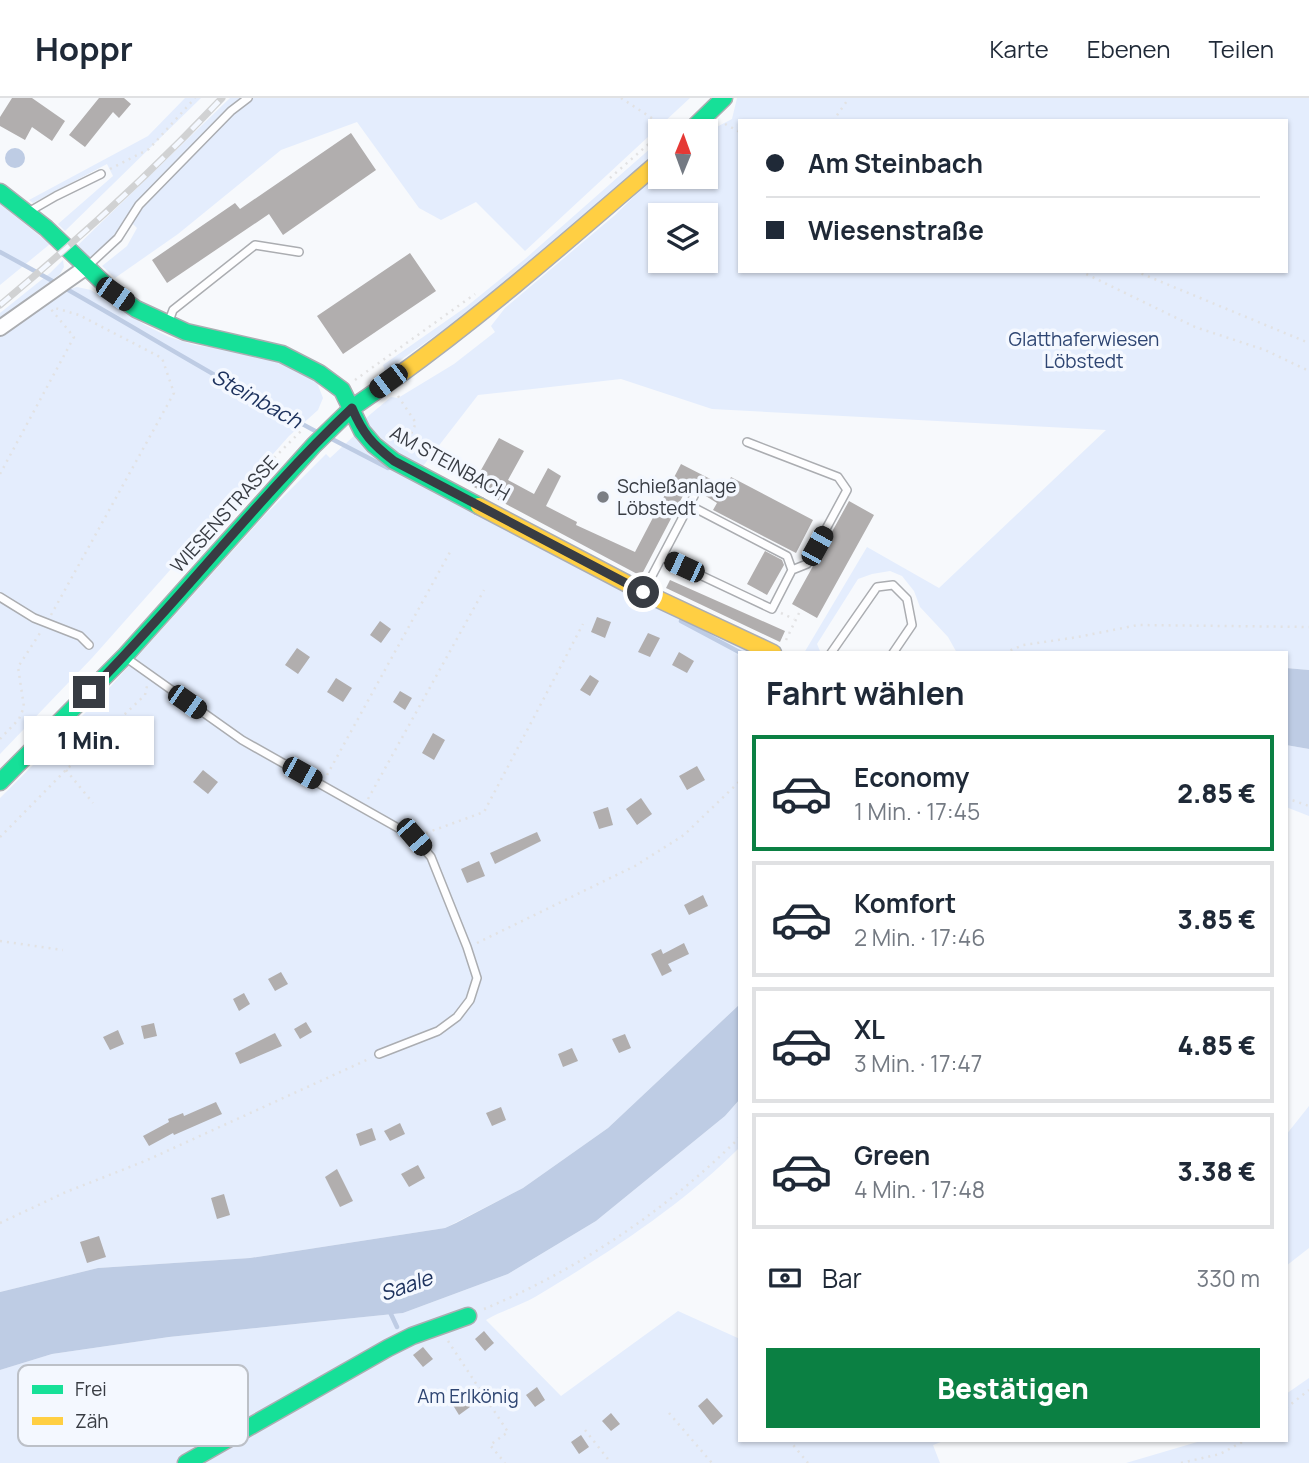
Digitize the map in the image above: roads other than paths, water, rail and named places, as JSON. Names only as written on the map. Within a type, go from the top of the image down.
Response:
[{"type":"street","points":[[702,119],[724,98]]},
{"type":"street","name":"WIESENSTRASSE","points":[[0,782],[124,657],[314,445],[352,408],[455,335],[648,170]]},
{"type":"street","name":"AM STEINBACH","points":[[0,192],[27,213],[115,294],[136,309],[167,325],[202,336],[282,354],[319,373],[342,390],[362,431],[394,461],[643,592],[778,649]]},
{"type":"street","points":[[0,328],[85,268]]},
{"type":"street","points":[[248,1428],[388,1348],[468,1315]]},
{"type":"street","points":[[186,1463],[216,1446]]},
{"type":"lane","points":[[85,268],[118,238],[139,205],[231,111],[248,98]]},
{"type":"lane","points":[[27,213],[55,195],[101,174]]},
{"type":"lane","points":[[167,325],[173,310],[255,245],[299,252]]},
{"type":"lane","points":[[662,557],[772,608],[792,570],[807,564],[847,490],[838,477],[747,442]]},
{"type":"lane","points":[[643,592],[694,496]]},
{"type":"lane","points":[[690,505],[788,556],[792,570]]},
{"type":"lane","points":[[832,651],[877,587],[893,586],[908,599],[912,625],[894,651]]},
{"type":"lane","points":[[0,597],[46,624],[80,636],[89,645]]},
{"type":"lane","points":[[124,657],[242,740],[414,837],[431,857],[477,978],[470,1000],[457,1017],[438,1031],[379,1054]]},
{"type":"water","points":[[15,148],[22,151],[25,158],[22,165],[15,168],[8,165],[5,158],[8,151]]},
{"type":"water","points":[[1288,668],[1309,670],[1309,749],[1288,745]]},
{"type":"water","name":"Saale","points":[[738,1006],[738,1101],[725,1116],[596,1221],[508,1274],[403,1313],[169,1337],[52,1354],[0,1370],[0,1292],[98,1268],[250,1258],[445,1228],[523,1188],[608,1128]]},
{"type":"waterway","name":"Steinbach","points":[[0,252],[319,433]]},
{"type":"waterway","name":"Steinbach","points":[[330,438],[388,468]]},
{"type":"waterway","name":"Steinbach","points":[[681,621],[738,651]]},
{"type":"waterway","name":"Saale","points":[[390,1312],[397,1327]]},
{"type":"railway","points":[[0,305],[114,205],[222,98]]},
{"type":"place","name":"Schießanlage Löbstedt","points":[[603,497]]},
{"type":"park label","name":"Glatthaferwiesen Löbstedt","points":[[1084,350]]},
{"type":"park label","name":"Am Erlkönig","points":[[468,1396]]}]
